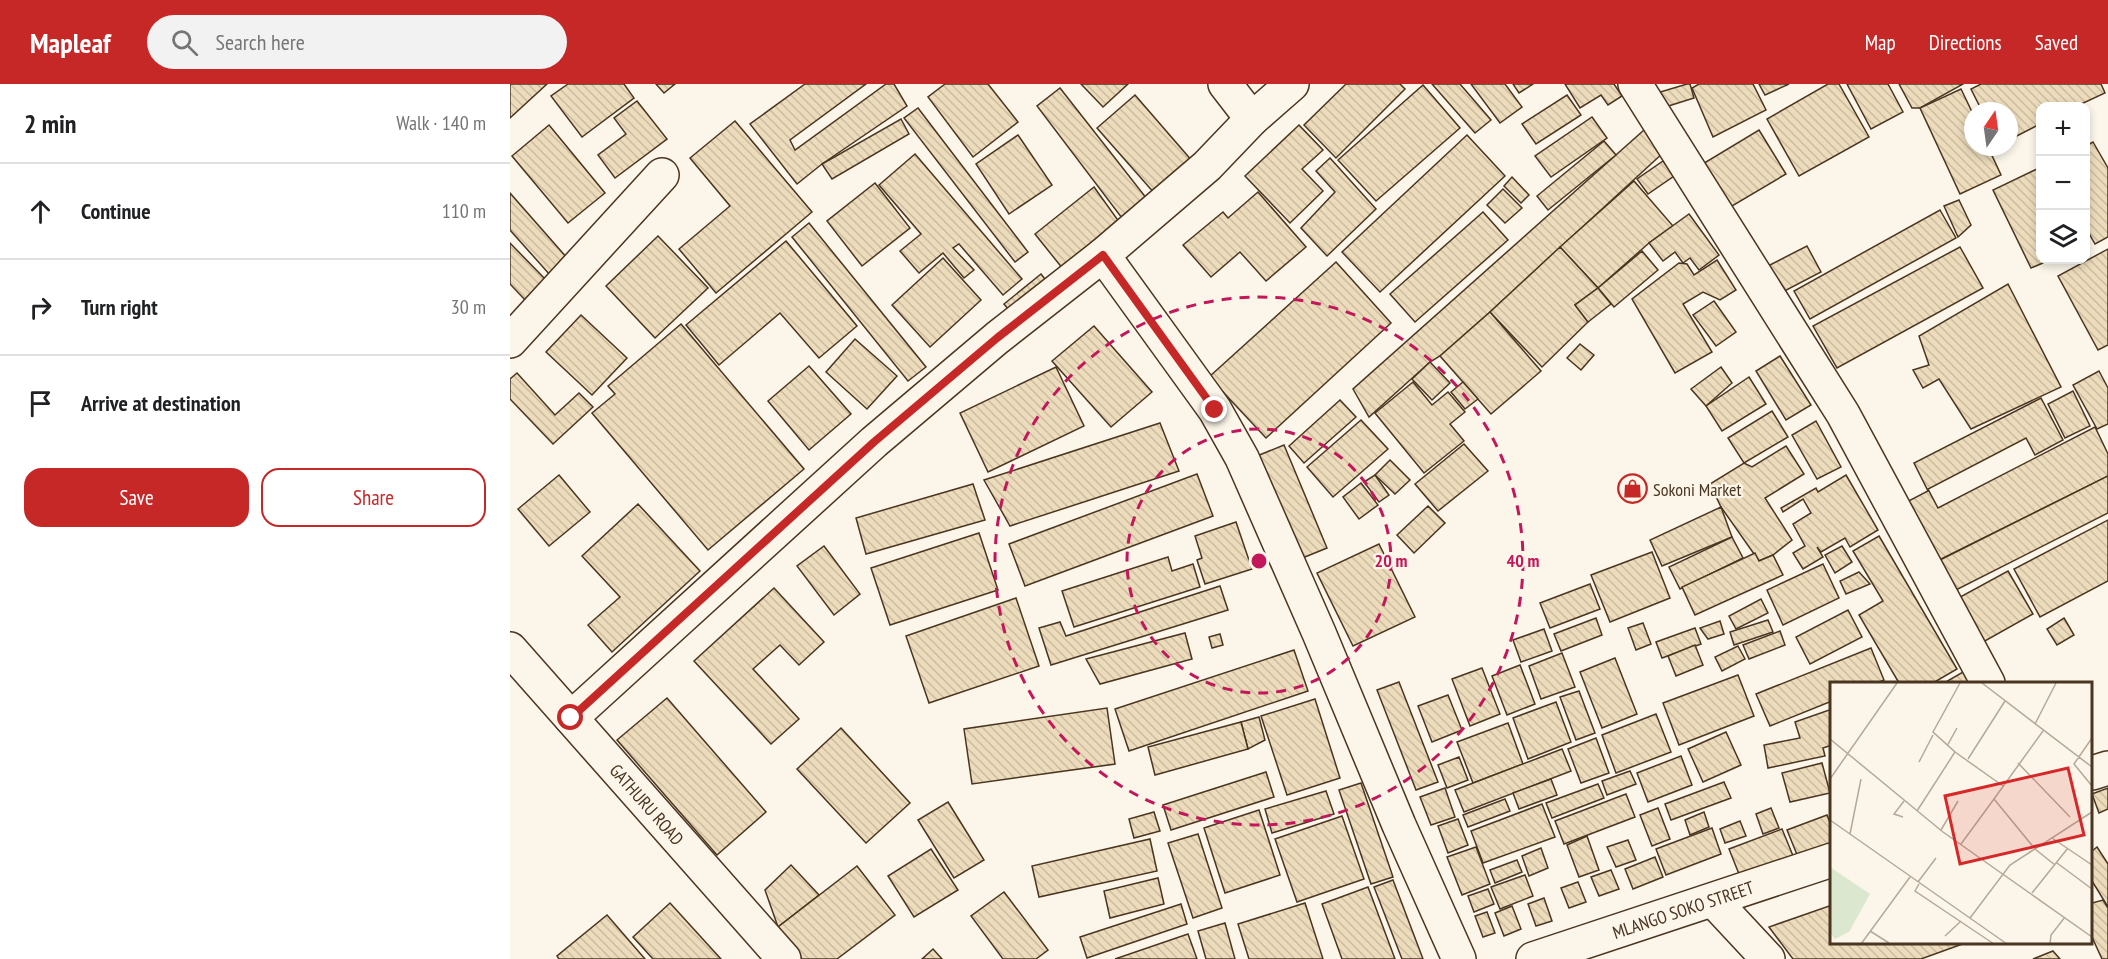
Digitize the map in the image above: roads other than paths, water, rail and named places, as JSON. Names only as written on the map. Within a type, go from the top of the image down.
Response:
[{"type":"street","points":[[1225,84],[1252,119]]},
{"type":"street","points":[[571,718],[874,442],[997,338],[1103,255],[1207,166],[1252,119],[1292,84]]},
{"type":"street","points":[[1635,84],[1843,414],[1988,682]]},
{"type":"street","points":[[510,341],[662,175]]},
{"type":"street","points":[[1103,255],[1215,410],[1242,458],[1459,959]]},
{"type":"street","name":"GATHURU ROAD","points":[[510,650],[784,959]]},
{"type":"street","points":[[2093,772],[2108,768]]},
{"type":"street","name":"MLANGO SOKO STREET","points":[[1533,959],[1830,861]]},
{"type":"street","points":[[1713,900],[1768,959]]},
{"type":"place","name":"Sokoni Market","points":[[1632,489]]}]
